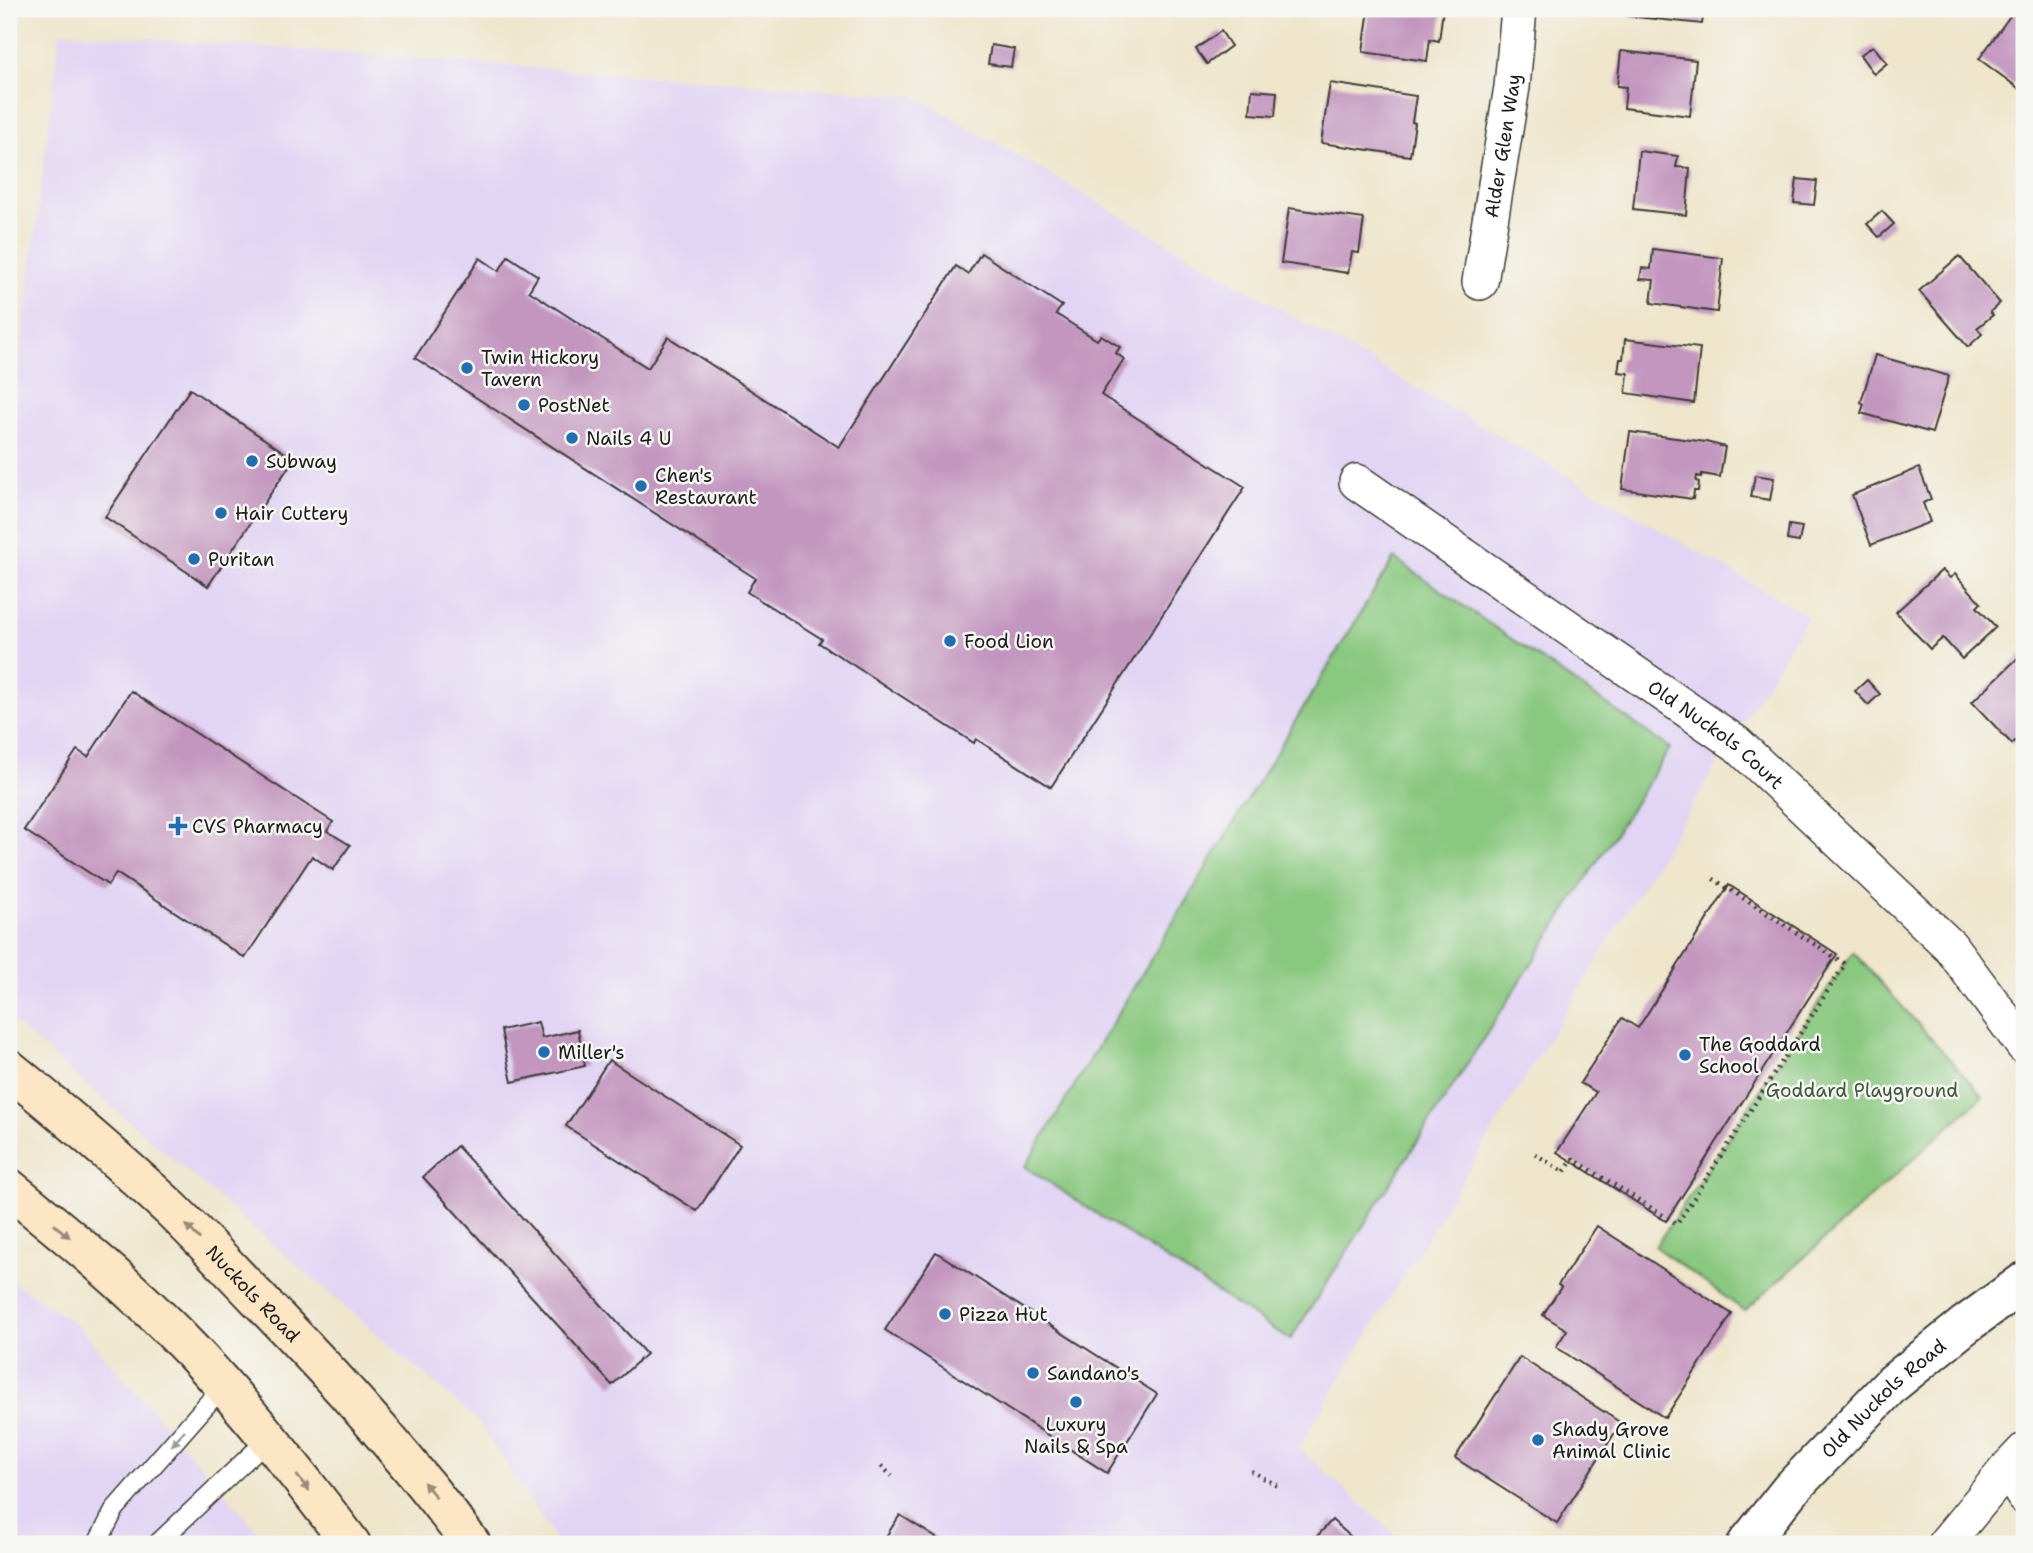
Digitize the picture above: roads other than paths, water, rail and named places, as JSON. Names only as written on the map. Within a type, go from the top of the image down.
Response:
[{"type":"main road","name":"Nuckols Road","points":[[9,1069],[74,1122],[207,1246],[341,1384],[435,1496],[471,1544]]},
{"type":"main road","points":[[9,1188],[77,1243],[192,1351],[268,1439],[351,1544]]},
{"type":"street","name":"Alder Glen Way","points":[[1480,282],[1511,87],[1519,9]]},
{"type":"street","name":"Old Nuckols Court","points":[[1357,482],[1737,744],[1950,946],[2024,1046]]},
{"type":"street","name":"Old Nuckols Road","points":[[1748,1540],[1790,1490],[1892,1384],[2024,1282]]},
{"type":"street","points":[[1945,1544],[2018,1472]]},
{"type":"lane","points":[[97,1544],[116,1509],[223,1387]]},
{"type":"lane","points":[[157,1544],[268,1439]]},
{"type":"place","name":"Twin Hickory Tavern","points":[[467,368]]},
{"type":"place","name":"PostNet","points":[[524,405]]},
{"type":"place","name":"Nails 4 U","points":[[572,438]]},
{"type":"place","name":"Subway","points":[[252,461]]},
{"type":"place","name":"Chen's Restaurant","points":[[641,486]]},
{"type":"place","name":"Hair Cuttery","points":[[221,513]]},
{"type":"place","name":"Puritan","points":[[194,559]]},
{"type":"place","name":"Food Lion","points":[[950,641]]},
{"type":"place","name":"CVS Pharmacy","points":[[178,826]]},
{"type":"place","name":"Miller's","points":[[544,1052]]},
{"type":"place","name":"The Goddard School","points":[[1685,1055]]},
{"type":"place","name":"Pizza Hut","points":[[945,1314]]},
{"type":"place","name":"Sandano's","points":[[1033,1373]]},
{"type":"place","name":"Luxury Nails & Spa","points":[[1076,1402]]},
{"type":"place","name":"Shady Grove Animal Clinic","points":[[1538,1440]]},
{"type":"park label","name":"Goddard Playground","points":[[1862,1090]]}]
